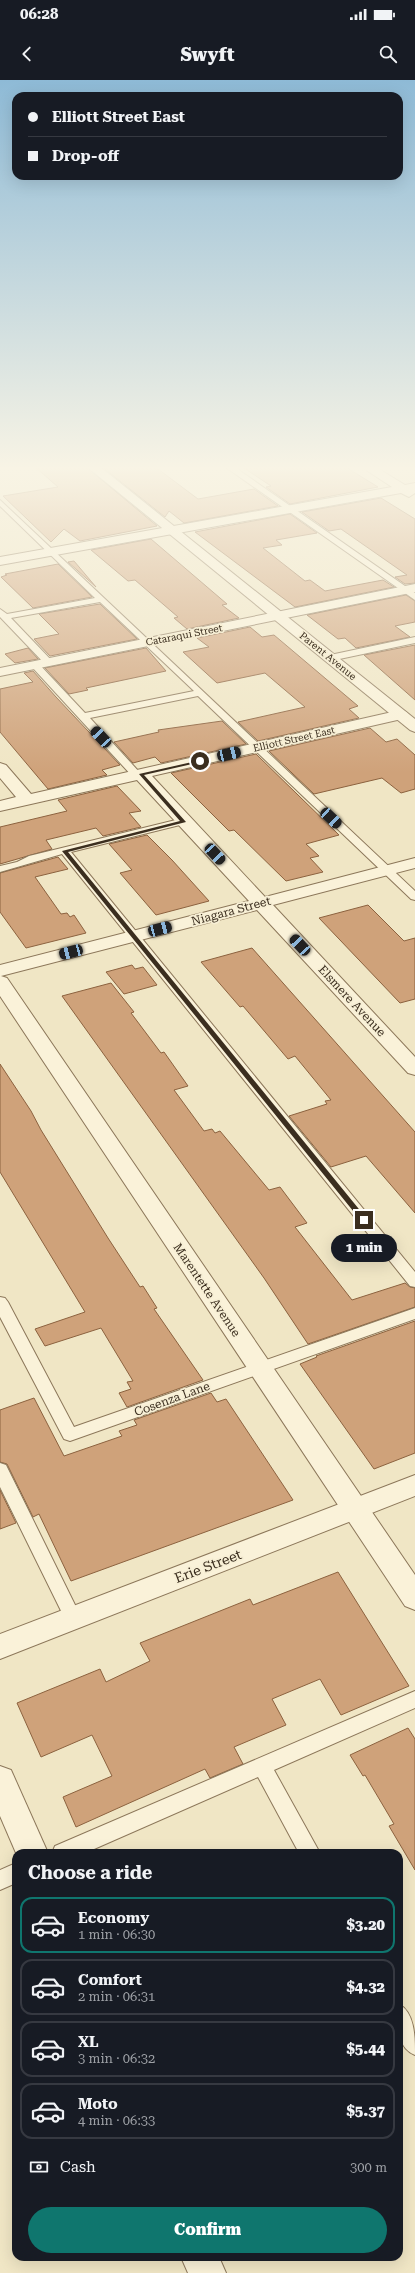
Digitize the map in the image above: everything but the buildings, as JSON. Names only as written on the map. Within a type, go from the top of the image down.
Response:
[{"type":"street","name":"Parent Avenue","points":[[219,568],[415,726]]},
{"type":"street","name":"Cataraqui Street","points":[[0,672],[278,616],[412,592]]},
{"type":"street","name":"Elliott Street East","points":[[0,806],[400,715]]},
{"type":"street","points":[[0,768],[26,800]]},
{"type":"street","name":"Elsmere Avenue","points":[[139,775],[184,821],[415,1069]]},
{"type":"street","name":"Niagara Street","points":[[0,971],[415,863]]},
{"type":"street","name":"Marentette Avenue","points":[[0,982],[415,1598]]},
{"type":"street","name":"Erie Street","points":[[0,1647],[415,1485]]},
{"type":"street","points":[[0,1780],[30,1849]]},
{"type":"street","points":[[202,2261],[207,2273]]},
{"type":"lane","points":[[69,568],[415,897]]},
{"type":"lane","points":[[377,568],[412,592]]},
{"type":"lane","points":[[102,599],[3,615],[82,717],[139,775]]},
{"type":"lane","points":[[330,658],[415,640]]},
{"type":"lane","points":[[82,717],[200,693]]},
{"type":"lane","points":[[0,869],[21,864],[33,858],[184,821]]},
{"type":"lane","points":[[65,851],[132,936],[415,1282]]},
{"type":"lane","name":"Cosenza Lane","points":[[0,1302],[70,1435],[415,1313]]},
{"type":"lane","points":[[0,1470],[73,1618]]},
{"type":"lane","points":[[71,1849],[415,1699]]},
{"type":"lane","points":[[262,1766],[308,1849]]},
{"type":"lane","points":[[0,1880],[12,1875]]},
{"type":"lane","points":[[403,2022],[415,2044]]},
{"type":"route","points":[[200,761],[141,774],[184,821],[65,851],[142,948],[364,1220]]}]
